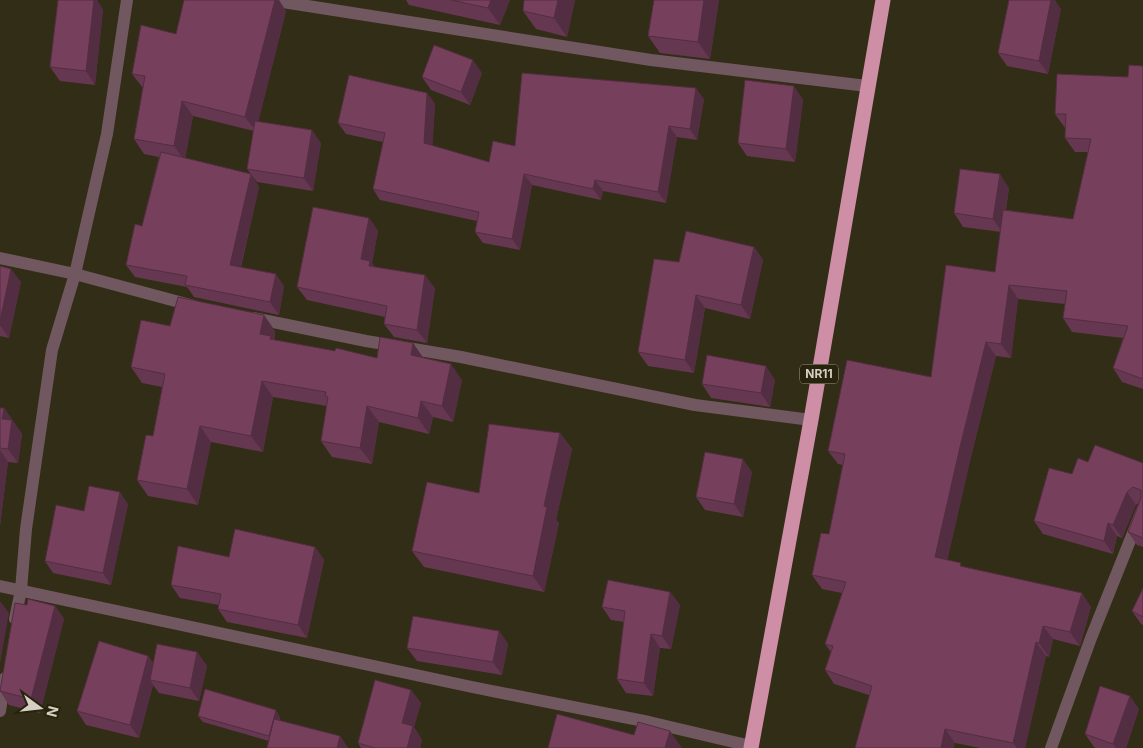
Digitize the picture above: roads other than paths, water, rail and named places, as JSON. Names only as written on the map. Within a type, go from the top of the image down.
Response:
[{"type":"highway","name":"NR11","points":[[751,747],[812,420],[883,0]]},
{"type":"street","points":[[14,628],[26,529],[52,350],[76,274],[108,134],[127,0]]},
{"type":"street","points":[[270,0],[651,60],[867,86]]},
{"type":"street","points":[[0,258],[76,274],[204,308]]},
{"type":"street","points":[[242,316],[366,342],[461,357],[695,405],[812,420]]},
{"type":"street","points":[[1051,748],[1091,638],[1143,508]]},
{"type":"street","points":[[0,586],[472,687],[649,722],[751,747]]},
{"type":"street","points":[[0,711],[7,667]]}]
